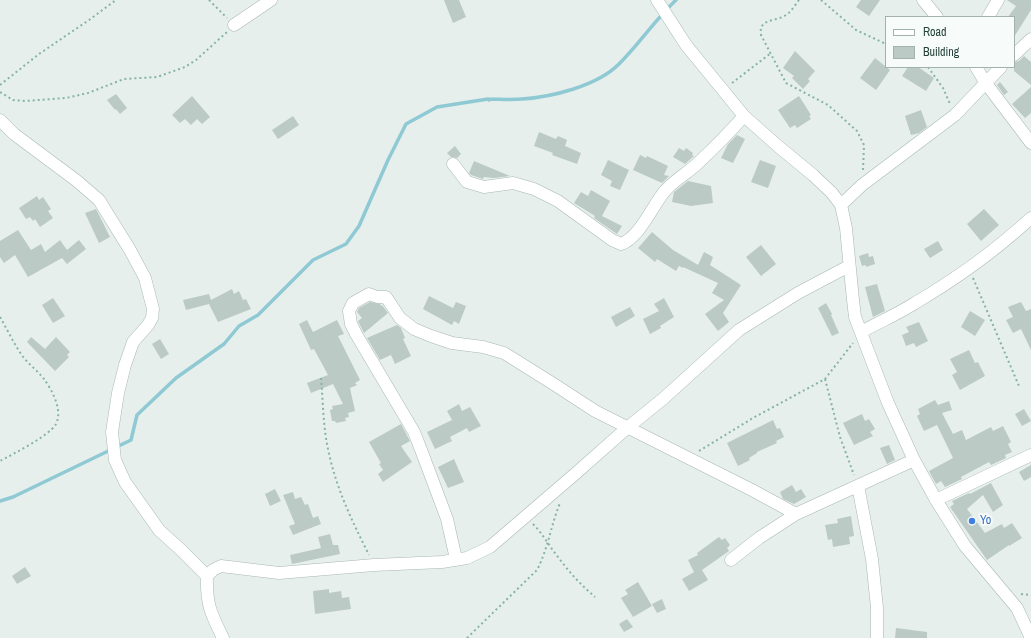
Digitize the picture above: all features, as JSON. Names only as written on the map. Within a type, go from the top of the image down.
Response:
[{"type":"street","points":[[234,25],[271,0]]},
{"type":"street","points":[[657,0],[686,45],[744,116],[813,175],[832,193],[841,205],[846,228],[855,316],[888,403],[914,460],[936,500],[965,546],[1026,619],[1031,638]]},
{"type":"street","points":[[923,0],[936,16]]},
{"type":"street","points":[[989,16],[998,0]]},
{"type":"street","points":[[1015,54],[1031,39]]},
{"type":"street","points":[[977,68],[985,82],[1031,143]]},
{"type":"street","points":[[841,205],[862,185],[955,115],[1000,68]]},
{"type":"street","points":[[453,164],[467,182],[484,187],[513,183],[534,189],[558,201],[612,240],[621,244],[631,239],[663,194],[675,180],[688,172],[703,159],[744,116]]},
{"type":"street","points":[[0,120],[14,134],[77,181],[99,200],[130,250],[145,278],[153,309],[152,318],[148,326],[133,342],[125,365],[118,393],[112,432],[115,460],[125,482],[159,530],[207,576]]},
{"type":"street","points":[[861,332],[915,303],[969,268],[1017,231],[1031,218]]},
{"type":"street","points":[[223,638],[208,605],[206,591],[207,576],[213,570],[221,566],[279,574],[374,565],[442,562],[467,558],[490,547],[576,474],[627,428],[664,398],[739,330],[798,293],[849,266]]},
{"type":"street","points":[[456,559],[446,518],[424,455],[414,432],[378,373],[351,324],[348,311],[353,303],[369,294],[377,297],[386,297],[400,318],[414,329],[452,343],[483,347],[504,353],[595,411],[752,490],[796,514]]},
{"type":"street","points":[[936,500],[1031,455]]},
{"type":"street","points":[[731,560],[759,538],[796,514],[914,460]]},
{"type":"street","points":[[858,486],[872,559],[877,608],[877,638]]},
{"type":"path","points":[[0,85],[39,54],[116,0]]},
{"type":"path","points":[[0,92],[13,100],[25,101],[66,98],[88,93],[124,79],[147,78],[163,75],[185,67],[196,60],[222,38],[234,25],[209,0]]},
{"type":"path","points":[[798,0],[788,14],[780,19],[764,23],[761,26],[761,35],[786,84],[828,105],[858,131],[864,145],[862,185]]},
{"type":"path","points":[[821,0],[856,30],[885,44]]},
{"type":"path","points":[[723,91],[771,53]]},
{"type":"path","points":[[929,68],[943,88],[955,115]]},
{"type":"path","points":[[969,268],[1018,386]]},
{"type":"path","points":[[0,316],[22,355],[43,378],[52,393],[57,407],[58,416],[50,431],[0,461]]},
{"type":"path","points":[[688,458],[753,418],[825,379],[861,332]]},
{"type":"path","points":[[321,378],[327,447],[334,476],[348,513],[374,565]]},
{"type":"path","points":[[825,379],[840,437],[858,486]]},
{"type":"path","points":[[467,638],[538,570],[544,556],[554,516],[562,498]]},
{"type":"path","points":[[525,516],[548,542],[574,577],[595,597]]},
{"type":"building","points":[[444,0],[459,0],[466,17],[453,23]]},
{"type":"building","points":[[861,0],[880,0],[869,16],[856,7]]},
{"type":"building","points":[[1007,0],[1031,0],[1031,10],[1015,35],[1015,16],[1009,16],[1016,6]]},
{"type":"building","points":[[795,51],[815,71],[808,79],[810,81],[803,89],[792,78],[794,76],[783,68]]},
{"type":"building","points":[[1024,56],[1031,62],[1031,85],[1014,71],[1015,62],[1019,61]]},
{"type":"building","points":[[875,58],[885,66],[885,68],[890,70],[876,90],[860,78]]},
{"type":"building","points":[[907,68],[919,68],[934,78],[926,91],[902,76]]},
{"type":"building","points":[[1000,82],[1008,92],[1004,95],[997,85]]},
{"type":"building","points":[[1031,87],[1031,113],[1025,118],[1012,104]]},
{"type":"building","points":[[116,94],[127,108],[120,114],[107,100]]},
{"type":"building","points":[[192,96],[210,117],[202,124],[197,119],[191,125],[185,119],[180,123],[172,115]]},
{"type":"building","points":[[799,96],[811,115],[809,116],[811,119],[797,128],[795,125],[790,128],[778,110]]},
{"type":"building","points":[[921,110],[927,127],[919,133],[911,135],[905,116]]},
{"type":"building","points":[[293,116],[299,125],[278,139],[272,130]]},
{"type":"building","points":[[539,132],[556,139],[558,136],[567,140],[565,146],[581,153],[577,164],[552,155],[553,153],[534,146]]},
{"type":"building","points":[[737,135],[745,139],[733,163],[721,158],[728,144]]},
{"type":"building","points":[[455,146],[461,154],[457,158],[451,157],[447,153]]},
{"type":"building","points":[[679,148],[684,151],[686,148],[693,153],[692,155],[694,156],[685,164],[673,157]]},
{"type":"building","points":[[640,155],[646,158],[647,156],[668,166],[664,175],[669,176],[662,183],[633,170]]},
{"type":"building","points":[[608,160],[629,170],[620,190],[610,186],[612,181],[601,175]]},
{"type":"building","points":[[760,160],[776,166],[768,188],[751,182]]},
{"type":"building","points":[[474,161],[510,176],[494,178],[484,177],[483,179],[471,175],[469,173]]},
{"type":"building","points":[[688,181],[711,186],[713,203],[691,206],[672,202],[674,192]]},
{"type":"building","points":[[591,190],[610,201],[602,216],[622,226],[617,234],[594,218],[595,216],[574,203],[581,192],[588,196]]},
{"type":"building","points":[[37,196],[39,200],[43,197],[51,209],[48,211],[53,218],[40,227],[35,219],[33,221],[30,217],[26,219],[19,208]]},
{"type":"building","points":[[96,209],[110,237],[99,243],[85,213]]},
{"type":"building","points":[[984,209],[999,225],[981,241],[967,224]]},
{"type":"building","points":[[18,230],[31,250],[41,244],[45,252],[60,240],[67,250],[79,240],[86,249],[67,264],[62,258],[28,277],[15,255],[4,263],[0,257],[0,241]]},
{"type":"building","points":[[652,232],[673,250],[698,265],[704,252],[713,257],[710,265],[741,285],[723,313],[729,322],[718,331],[705,314],[724,300],[712,293],[718,283],[683,267],[679,266],[676,271],[657,259],[655,262],[638,248]]},
{"type":"building","points":[[938,241],[943,250],[930,258],[924,249]]},
{"type":"building","points":[[761,245],[776,264],[761,276],[746,257]]},
{"type":"building","points":[[868,253],[869,257],[873,256],[875,264],[866,267],[866,265],[862,266],[859,256]]},
{"type":"building","points":[[877,284],[885,311],[873,317],[865,287]]},
{"type":"building","points":[[232,289],[234,294],[239,291],[243,300],[246,299],[251,309],[218,322],[209,304],[186,310],[183,300],[209,294],[211,300]]},
{"type":"building","points":[[429,296],[453,308],[456,302],[466,306],[459,324],[454,321],[452,325],[423,309]]},
{"type":"building","points":[[53,298],[65,316],[53,323],[42,305]]},
{"type":"building","points":[[664,298],[674,317],[660,326],[661,328],[650,334],[643,319],[659,311],[654,304]]},
{"type":"building","points":[[370,302],[380,304],[381,306],[382,305],[388,313],[364,333],[358,321],[362,318],[357,312],[359,308]]},
{"type":"building","points":[[1021,302],[1026,311],[1031,309],[1031,350],[1021,329],[1013,333],[1006,320],[1013,317],[1008,307]]},
{"type":"building","points":[[826,303],[839,333],[832,336],[818,308]]},
{"type":"building","points":[[630,307],[635,316],[616,327],[611,317]]},
{"type":"building","points":[[970,311],[985,320],[975,336],[961,327]]},
{"type":"building","points":[[307,320],[313,332],[337,320],[344,334],[338,336],[360,380],[355,383],[357,385],[350,388],[355,411],[348,413],[349,417],[345,418],[346,421],[336,423],[335,421],[332,421],[330,410],[333,409],[332,406],[343,404],[333,384],[311,393],[307,383],[328,375],[314,349],[311,350],[299,324]]},
{"type":"building","points":[[919,322],[928,341],[916,347],[914,343],[906,346],[902,335],[909,332],[906,327]]},
{"type":"building","points":[[397,325],[401,328],[405,338],[403,339],[411,356],[395,364],[391,355],[380,360],[367,338]]},
{"type":"building","points":[[31,337],[45,349],[56,337],[70,352],[67,355],[69,357],[55,371],[27,342]]},
{"type":"building","points":[[160,339],[169,354],[161,359],[152,344]]},
{"type":"building","points":[[969,350],[975,363],[978,362],[985,376],[960,390],[952,375],[957,372],[950,359]]},
{"type":"building","points":[[935,400],[938,405],[949,401],[952,410],[942,413],[953,434],[962,430],[966,440],[991,427],[993,431],[1003,426],[1011,442],[1008,444],[1012,452],[1005,455],[1006,458],[991,465],[989,462],[961,477],[962,479],[945,487],[941,481],[936,484],[929,471],[953,458],[937,425],[924,431],[917,416],[920,414],[918,409]]},
{"type":"building","points":[[459,404],[462,411],[470,407],[481,426],[469,432],[467,428],[450,437],[452,441],[435,449],[427,432],[452,420],[447,411]]},
{"type":"building","points":[[1024,409],[1031,421],[1022,426],[1015,414]]},
{"type":"building","points":[[862,414],[865,421],[869,419],[875,429],[870,432],[873,436],[854,445],[843,423]]},
{"type":"building","points":[[773,420],[777,429],[780,428],[784,437],[776,441],[777,443],[757,452],[749,458],[750,460],[738,466],[727,443]]},
{"type":"building","points":[[401,424],[410,441],[401,446],[412,462],[383,482],[378,474],[383,470],[379,464],[381,463],[369,442]]},
{"type":"building","points":[[889,445],[895,460],[887,464],[880,448]]},
{"type":"building","points":[[454,459],[464,482],[448,488],[438,467]]},
{"type":"building","points":[[1031,465],[1031,477],[1024,481],[1019,472]]},
{"type":"building","points":[[991,483],[1003,505],[993,512],[983,495],[967,509],[985,533],[1002,524],[1004,528],[1012,523],[1022,538],[987,560],[950,507],[954,504],[952,501]]},
{"type":"building","points":[[792,485],[796,492],[801,489],[806,497],[794,504],[783,499],[780,492]]},
{"type":"building","points":[[275,489],[281,501],[270,506],[265,494]]},
{"type":"building","points":[[293,492],[295,499],[301,497],[305,505],[308,504],[313,518],[318,516],[321,524],[293,535],[289,526],[295,524],[283,495]]},
{"type":"building","points":[[851,516],[854,536],[849,537],[850,544],[833,547],[832,539],[828,540],[825,525],[838,523],[837,519]]},
{"type":"building","points":[[330,534],[333,545],[338,545],[340,554],[292,564],[290,555],[321,548],[318,537]]},
{"type":"building","points":[[719,537],[722,540],[725,538],[730,545],[727,548],[729,551],[702,570],[708,580],[689,591],[682,579],[694,572],[688,560],[698,555],[697,553]]},
{"type":"building","points":[[25,567],[31,576],[17,584],[12,576]]},
{"type":"building","points":[[638,582],[652,606],[633,617],[621,598],[628,594],[625,590]]},
{"type":"building","points":[[329,589],[329,593],[341,591],[342,598],[349,597],[351,609],[315,614],[313,591]]},
{"type":"building","points":[[662,599],[666,609],[657,613],[652,604]]},
{"type":"building","points":[[627,619],[633,627],[624,632],[619,624]]},
{"type":"building","points":[[896,628],[927,632],[927,638],[895,638]]},
{"type":"waterway","points":[[489,100],[488,99],[518,99],[547,96],[574,89],[599,78],[610,72],[619,64],[676,0]]},
{"type":"waterway","points":[[0,501],[13,497],[131,440],[137,415],[176,378],[224,344],[239,326],[258,315],[313,260],[346,244],[359,226],[388,160],[406,124],[437,107],[488,99]]},
{"type":"place","name":"Yo","points":[[972,521]]}]
